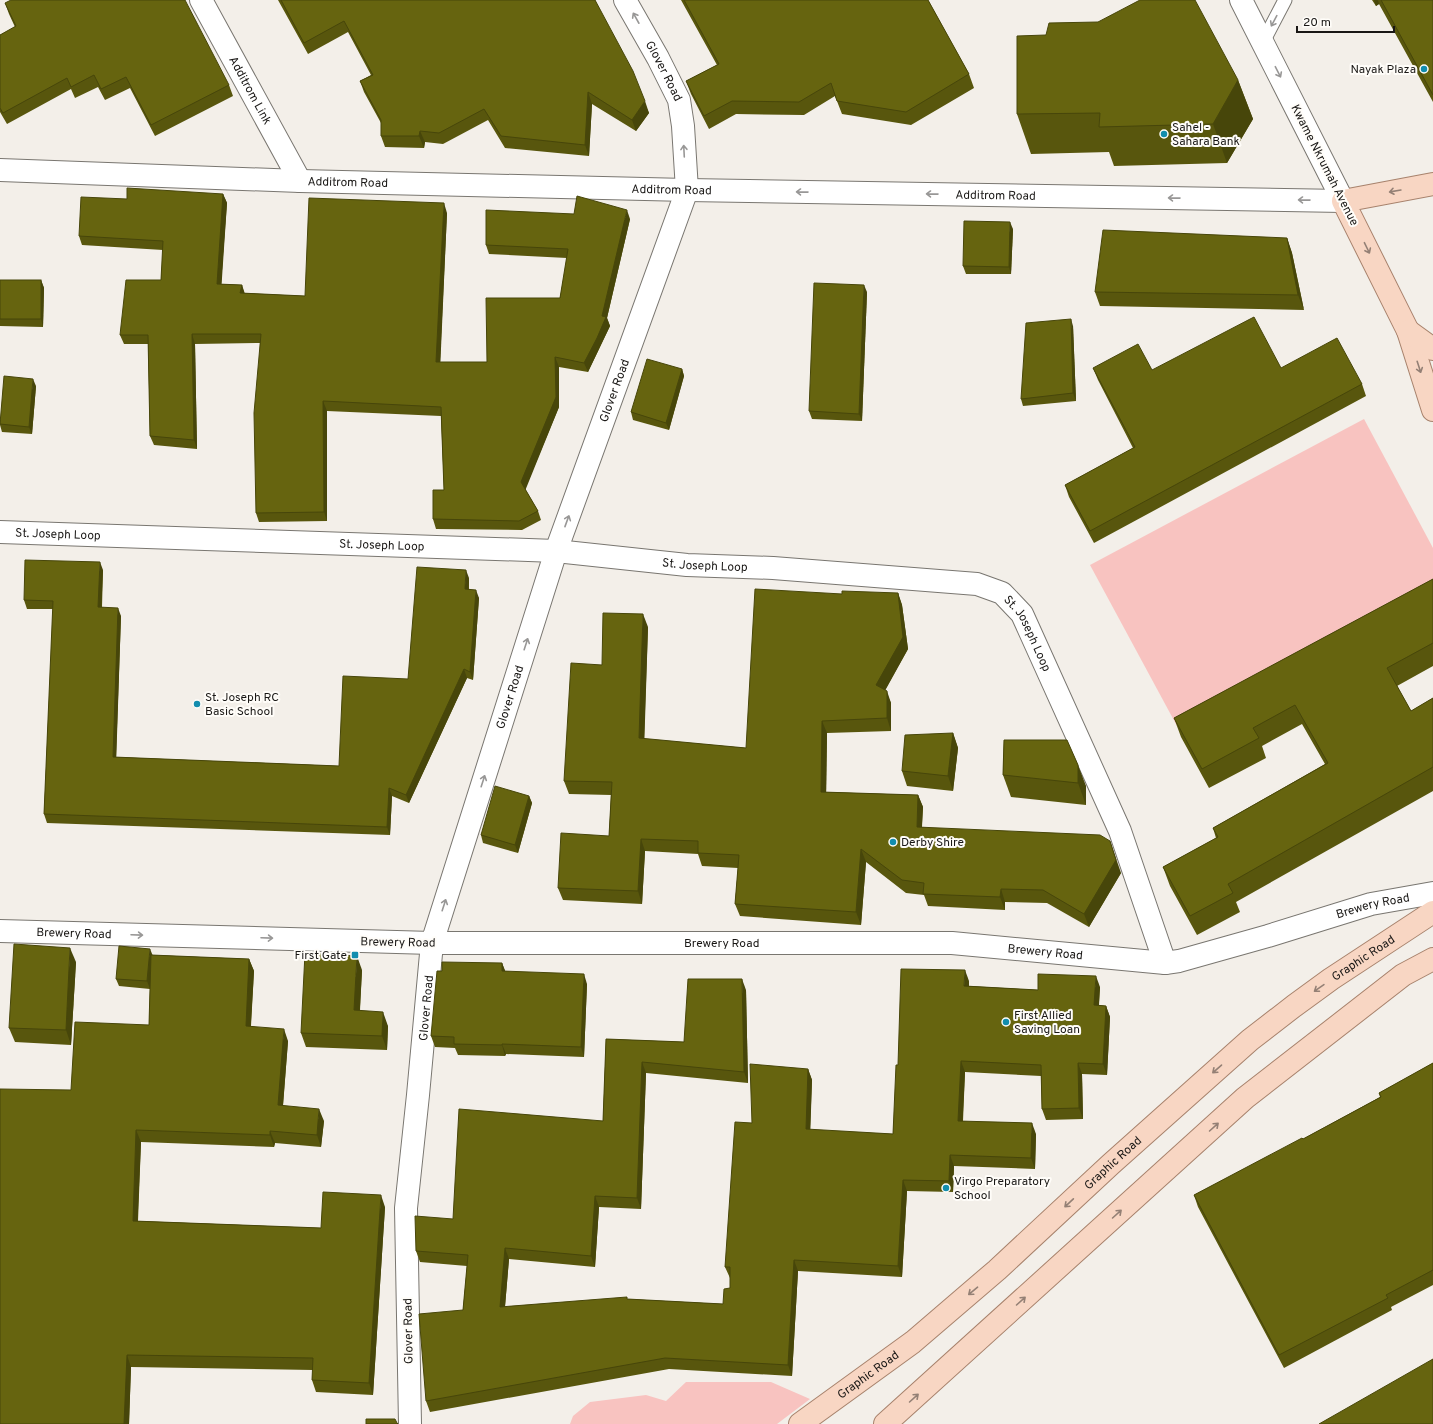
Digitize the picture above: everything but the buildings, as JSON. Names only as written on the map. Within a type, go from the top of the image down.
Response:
[{"type":"main road","points":[[1343,201],[1433,184]]},
{"type":"main road","name":"Kwame Nkrumah Avenue","points":[[1343,201],[1408,331],[1433,410]]},
{"type":"main road","name":"Kwame Nkrumah Avenue","points":[[1408,331],[1433,349]]},
{"type":"main road","name":"Graphic Road","points":[[800,1424],[913,1342],[997,1270],[1111,1164],[1250,1040],[1331,979],[1433,912]]},
{"type":"main road","points":[[885,1424],[1245,1098],[1404,976],[1433,959]]},
{"type":"street","name":"Additrom Link","points":[[201,0],[300,181]]},
{"type":"street","name":"Glover Road","points":[[410,1424],[406,1208],[432,943],[556,551],[687,190],[683,126],[679,100],[626,0]]},
{"type":"street","name":"Kwame Nkrumah Avenue","points":[[1241,0],[1343,201]]},
{"type":"street","name":"Additrom Road","points":[[0,170],[300,181],[687,190],[1343,201]]},
{"type":"street","name":"St. Joseph Loop","points":[[0,532],[556,551],[687,565],[773,568],[977,584],[1002,593],[1022,614],[1120,831],[1165,963]]},
{"type":"street","name":"Brewery Road","points":[[0,931],[432,943],[952,943],[1165,963],[1179,961],[1268,936],[1371,904],[1433,894]]},
{"type":"lane","points":[[1263,42],[1285,0]]},
{"type":"shaded area","points":[[1364,419],[1433,548],[1433,589],[1177,726],[1090,565]]},
{"type":"shaded area","points":[[686,1382],[771,1382],[810,1399],[777,1424],[570,1424],[573,1416],[590,1402],[646,1395],[666,1401]]},
{"type":"place","name":"Nayak Plaza","points":[[1424,69]]},
{"type":"place","name":"Sahel - Sahara Bank","points":[[1164,134]]},
{"type":"place","name":"St. Joseph RC Basic School","points":[[197,704]]},
{"type":"place","name":"Derby Shire","points":[[893,842]]},
{"type":"place","name":"First Gate","points":[[355,955]]},
{"type":"place","name":"First Allied Saving Loan","points":[[1006,1022]]},
{"type":"place","name":"Virgo Preparatory School","points":[[946,1188]]}]
